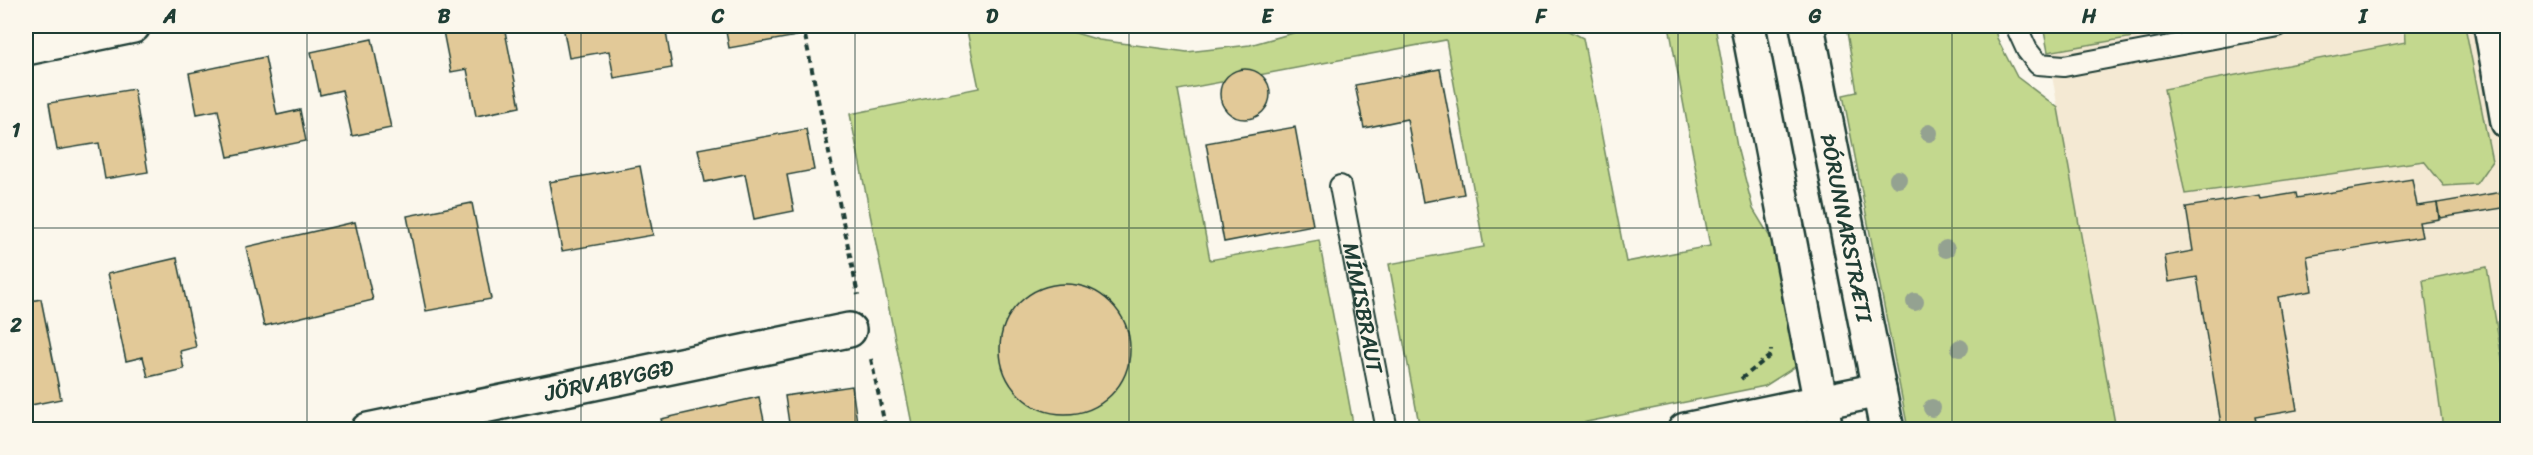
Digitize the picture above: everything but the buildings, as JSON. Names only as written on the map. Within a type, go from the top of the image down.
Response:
[{"type":"street","points":[[26,48],[133,26]]},
{"type":"street","points":[[1748,26],[1823,416]]},
{"type":"street","name":"ÞÓRUNNARSTRÆTI","points":[[1807,26],[1887,429]]},
{"type":"street","points":[[2491,26],[2508,122]]},
{"type":"street","name":"JÖRVABYGGÐ","points":[[368,429],[857,329]]},
{"type":"street","points":[[1685,429],[1745,417],[1823,416],[1879,390]]},
{"type":"lane","points":[[2016,26],[2027,50],[2038,64],[2064,66],[2278,26]]},
{"type":"lane","name":"MÍMISBRAUT","points":[[1340,186],[1387,429]]},
{"type":"path","points":[[803,26],[857,329],[886,429]]},
{"type":"path","points":[[1745,417],[1738,381],[1771,355],[1771,344]]},
{"type":"shaded area","points":[[2043,26],[2507,26],[2507,389],[2486,267],[2423,280],[2443,429],[2116,429]]},
{"type":"green space","points":[[966,26],[1052,26],[1099,40],[1187,52],[1250,45],[1318,26],[1560,26],[1583,38],[1626,262],[1710,246],[1669,26],[1715,26],[1737,147],[1753,209],[1778,250],[1798,365],[1765,386],[1552,429],[1420,429],[1389,264],[1484,247],[1446,40],[1178,90],[1210,260],[1319,240],[1354,429],[913,429],[850,114],[979,88]]},
{"type":"green space","points":[[1846,26],[1994,26],[1997,38],[2017,77],[2058,108],[2116,429],[1908,429],[1843,95],[1857,92]]},
{"type":"green space","points":[[2043,26],[2196,26],[2048,52]]},
{"type":"green space","points":[[2405,26],[2465,26],[2492,161],[2476,184],[2444,186],[2424,161],[2185,194],[2164,89],[2406,42]]},
{"type":"green space","points":[[2487,267],[2507,390],[2507,429],[2443,429],[2423,280]]}]
